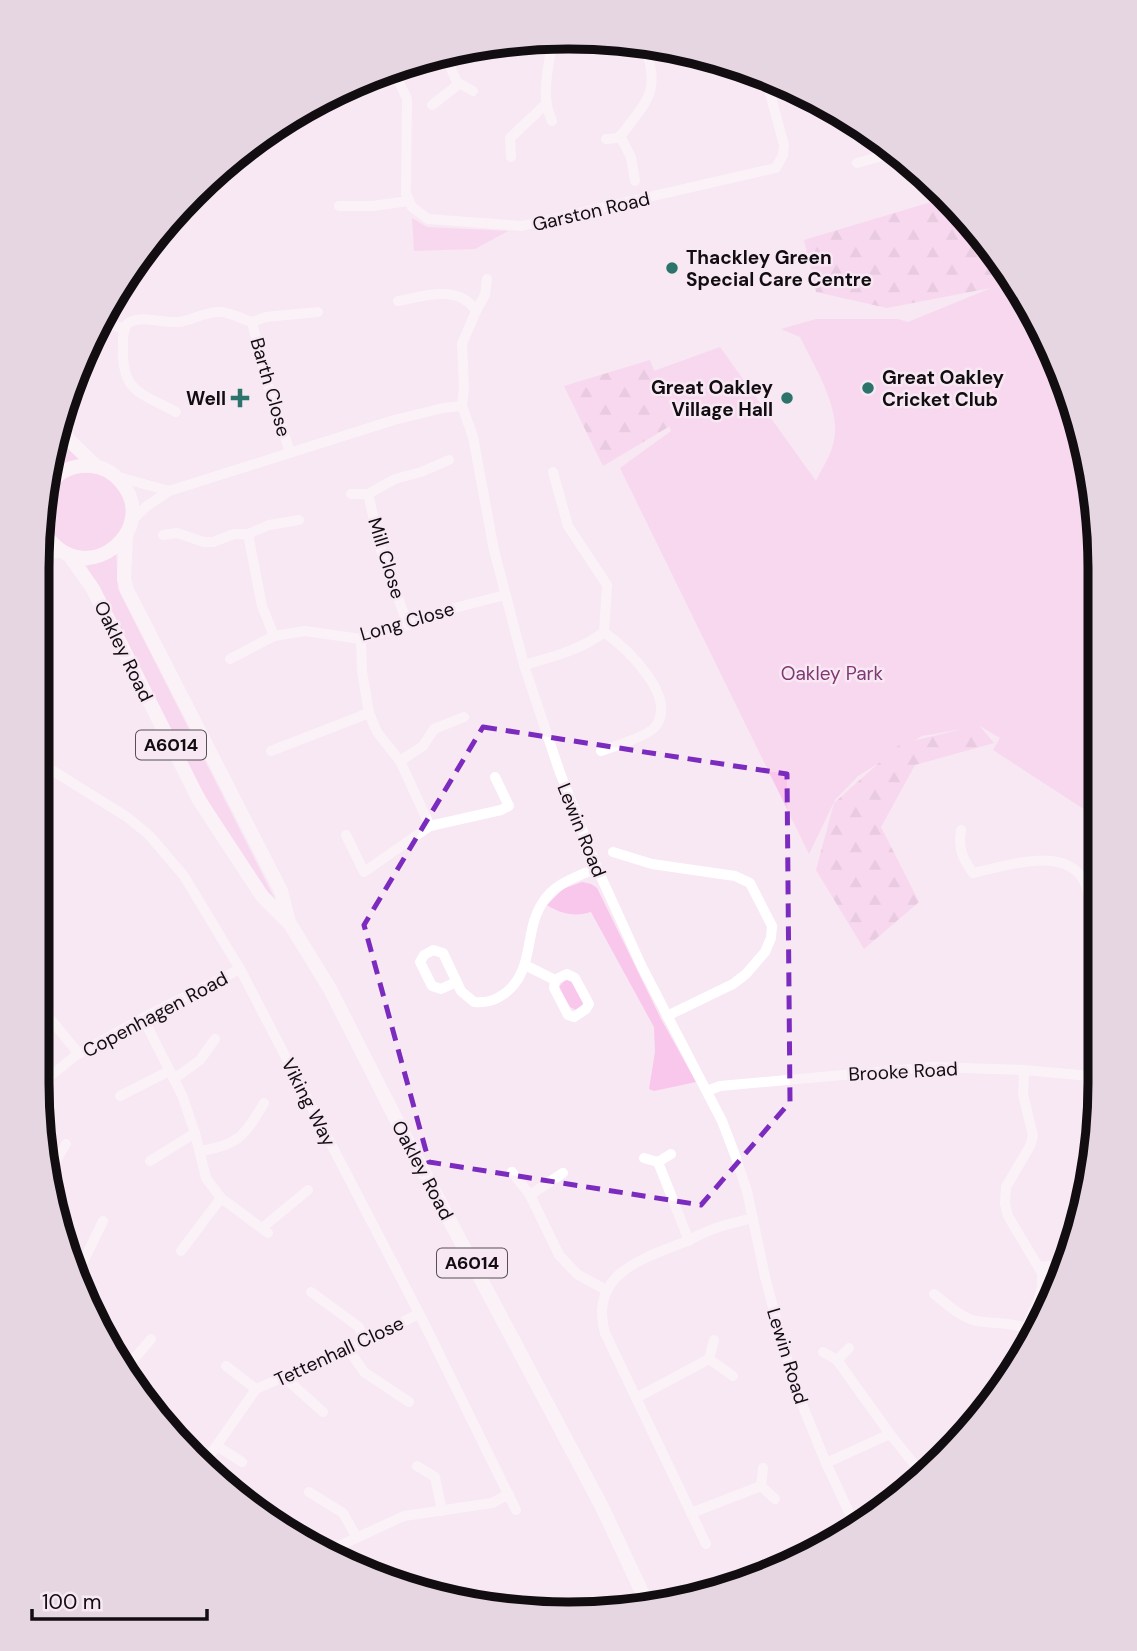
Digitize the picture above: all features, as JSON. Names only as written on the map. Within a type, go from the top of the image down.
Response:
[{"type":"main road","points":[[67,436],[97,467]]},
{"type":"main road","points":[[57,476],[70,468],[83,465],[97,467],[116,476]]},
{"type":"main road","name":"Oakley Road","points":[[116,476],[130,496],[124,579],[127,590],[281,891],[290,924]]},
{"type":"main road","points":[[65,554],[95,558],[118,546],[129,528]]},
{"type":"main road","name":"Oakley Road","points":[[50,539],[93,589],[200,800],[262,896],[290,924],[330,989],[402,1132],[601,1505],[644,1597]]},
{"type":"street","points":[[550,50],[545,86],[546,104],[552,121]]},
{"type":"street","points":[[606,139],[620,136],[640,110],[652,88],[653,68],[649,55]]},
{"type":"street","points":[[449,63],[459,84],[473,91]]},
{"type":"street","points":[[339,206],[373,206],[408,201],[405,186],[407,99],[398,79]]},
{"type":"street","points":[[432,105],[459,84]]},
{"type":"street","name":"Garston Road","points":[[408,201],[417,212],[428,219],[522,226],[771,170],[776,168],[783,155],[784,145],[769,90]]},
{"type":"street","points":[[511,157],[510,138],[546,104]]},
{"type":"street","points":[[620,136],[631,157],[635,181]]},
{"type":"street","points":[[857,163],[884,155]]},
{"type":"street","points":[[129,528],[148,506],[169,491],[394,420],[462,406],[464,388],[461,344],[485,295],[487,279]]},
{"type":"street","points":[[398,301],[434,293],[445,294],[465,300],[476,311]]},
{"type":"street","name":"Barth Close","points":[[125,329],[131,322],[157,320],[176,323],[220,312],[252,322],[266,317],[318,312]]},
{"type":"street","name":"Barth Close","points":[[252,322],[266,379],[290,452]]},
{"type":"street","points":[[111,325],[125,329],[122,343],[128,383],[142,394],[176,412]]},
{"type":"street","name":"Lewin Road","points":[[462,406],[473,437],[485,509],[505,595],[524,665],[559,770],[619,919],[707,1091],[735,1156],[753,1218],[777,1327],[804,1409],[852,1517]]},
{"type":"street","name":"Mill Close","points":[[408,625],[383,558],[368,494],[395,479],[449,460]]},
{"type":"street","points":[[524,665],[576,649],[604,632],[607,585],[568,526],[552,472]]},
{"type":"street","points":[[116,476],[169,491]]},
{"type":"street","points":[[351,494],[368,494]]},
{"type":"street","points":[[163,535],[177,533],[204,542],[234,534],[248,534],[269,525],[299,520]]},
{"type":"street","points":[[248,534],[262,606],[274,636]]},
{"type":"street","points":[[49,555],[65,554]]},
{"type":"street","name":"Long Close","points":[[230,659],[274,636],[305,631],[361,639],[443,611],[505,595]]},
{"type":"street","points":[[604,632],[639,664],[660,699],[663,713],[654,729],[606,750],[617,760]]},
{"type":"street","points":[[361,639],[362,671],[369,713],[377,733],[400,761],[430,826]]},
{"type":"street","points":[[271,751],[369,713]]},
{"type":"street","points":[[400,761],[423,746],[434,729],[464,717]]},
{"type":"street","name":"Viking Way","points":[[49,768],[127,817],[149,835],[184,876],[240,969],[516,1510]]},
{"type":"street","points":[[346,835],[363,872],[430,826],[509,806],[495,777]]},
{"type":"street","points":[[961,830],[958,845],[963,860],[972,873],[1046,859],[1067,865],[1076,871],[1088,893]]},
{"type":"street","points":[[613,852],[652,864],[735,876],[750,883],[772,926],[771,938],[765,952],[746,974],[733,984],[667,1016]]},
{"type":"street","points":[[456,982],[467,998],[474,1002],[489,1002],[507,992],[517,983],[525,965],[538,910],[544,900],[557,887],[597,868]]},
{"type":"street","points":[[525,965],[555,980]]},
{"type":"street","name":"Copenhagen Road","points":[[49,1078],[79,1054],[240,969]]},
{"type":"street","points":[[49,1017],[79,1054]]},
{"type":"street","points":[[143,1018],[195,1133],[206,1178],[221,1198],[262,1228]]},
{"type":"street","points":[[120,1096],[200,1060],[215,1039]]},
{"type":"street","name":"Brooke Road","points":[[707,1091],[720,1086],[933,1067],[1024,1070],[1088,1076]]},
{"type":"street","points":[[1024,1070],[1023,1094],[1033,1136],[1006,1187],[1004,1204],[1008,1216],[1042,1273],[1042,1287],[1036,1308]]},
{"type":"street","points":[[200,1151],[223,1148],[234,1142],[252,1124],[264,1103]]},
{"type":"street","points":[[150,1161],[195,1133]]},
{"type":"street","points":[[55,1162],[66,1144]]},
{"type":"street","points":[[644,1158],[658,1162],[671,1154]]},
{"type":"street","points":[[658,1162],[689,1241]]},
{"type":"street","points":[[512,1172],[530,1195],[559,1255],[577,1274],[606,1290]]},
{"type":"street","points":[[530,1195],[562,1173]]},
{"type":"street","points":[[247,1235],[262,1228],[308,1190]]},
{"type":"street","points":[[181,1251],[221,1198]]},
{"type":"street","points":[[706,1544],[605,1333],[601,1313],[606,1290],[620,1272],[637,1260],[708,1231],[753,1218]]},
{"type":"street","points":[[82,1262],[103,1221]]},
{"type":"street","points":[[1039,1267],[1054,1265]]},
{"type":"street","points":[[311,1292],[359,1327],[365,1342]]},
{"type":"street","points":[[934,1294],[959,1314],[974,1321],[1004,1322],[1023,1332]]},
{"type":"street","name":"Tettenhall Close","points":[[242,1462],[214,1450],[256,1389],[365,1342],[418,1314]]},
{"type":"street","points":[[129,1358],[150,1339]]},
{"type":"street","points":[[636,1398],[709,1359],[714,1340]]},
{"type":"street","points":[[837,1360],[849,1348]]},
{"type":"street","points":[[348,1349],[364,1372],[409,1402]]},
{"type":"street","points":[[823,1352],[837,1360],[917,1468]]},
{"type":"street","points":[[709,1359],[733,1376]]},
{"type":"street","points":[[226,1366],[256,1389]]},
{"type":"street","points":[[284,1377],[323,1412]]},
{"type":"street","points":[[826,1463],[890,1434]]},
{"type":"street","points":[[417,1466],[435,1477],[442,1511]]},
{"type":"street","points":[[761,1486],[763,1468]]},
{"type":"street","points":[[691,1513],[761,1486]]},
{"type":"street","points":[[761,1486],[775,1499]]},
{"type":"street","points":[[309,1492],[342,1513],[357,1538]]},
{"type":"street","points":[[337,1547],[404,1516],[492,1503],[509,1494]]},
{"type":"highlighted area","points":[[483,727],[787,774],[790,1102],[701,1205],[429,1162],[364,925]]},
{"type":"green space","points":[[936,201],[981,252],[1002,283],[996,287],[887,308],[816,292],[804,240]]},
{"type":"green space","points":[[412,218],[427,227],[508,231],[475,249],[414,251]]},
{"type":"green space","name":"Oakley Park","points":[[1001,281],[1034,339],[1060,402],[1078,467],[1084,501],[1088,568],[1088,812],[993,750],[1000,738],[980,726],[922,736],[858,776],[835,800],[809,854],[620,468],[671,431],[651,372],[720,347],[816,481],[833,445],[834,414],[825,387],[800,337],[781,329],[816,319],[898,319],[908,322]]},
{"type":"green space","points":[[650,360],[675,423],[603,466],[564,386]]},
{"type":"green space","points":[[65,441],[80,459],[60,463]]},
{"type":"green space","points":[[86,471],[101,474],[119,489],[125,503],[123,526],[114,539],[101,548],[86,551],[71,548],[58,539],[51,529],[56,486],[71,474]]},
{"type":"green space","points":[[116,554],[118,589],[281,911],[231,841],[195,778],[100,588],[86,566]]},
{"type":"green space","points":[[979,725],[994,743],[915,765],[881,827],[919,902],[864,949],[816,870],[834,803],[900,744]]},
{"type":"green space","points":[[582,882],[597,888],[661,1019],[696,1082],[654,1091],[649,1089],[655,1052],[654,1027],[591,912],[568,914],[547,905],[563,889]]},
{"type":"green space","points":[[565,980],[572,981],[583,999],[583,1004],[576,1010],[570,1007],[559,987]]},
{"type":"place","name":"Thackley Green Special Care Centre","points":[[672,268]]},
{"type":"place","name":"Great Oakley Cricket Club","points":[[868,388]]},
{"type":"place","name":"Well","points":[[240,398]]},
{"type":"place","name":"Great Oakley Village Hall","points":[[787,398]]}]
